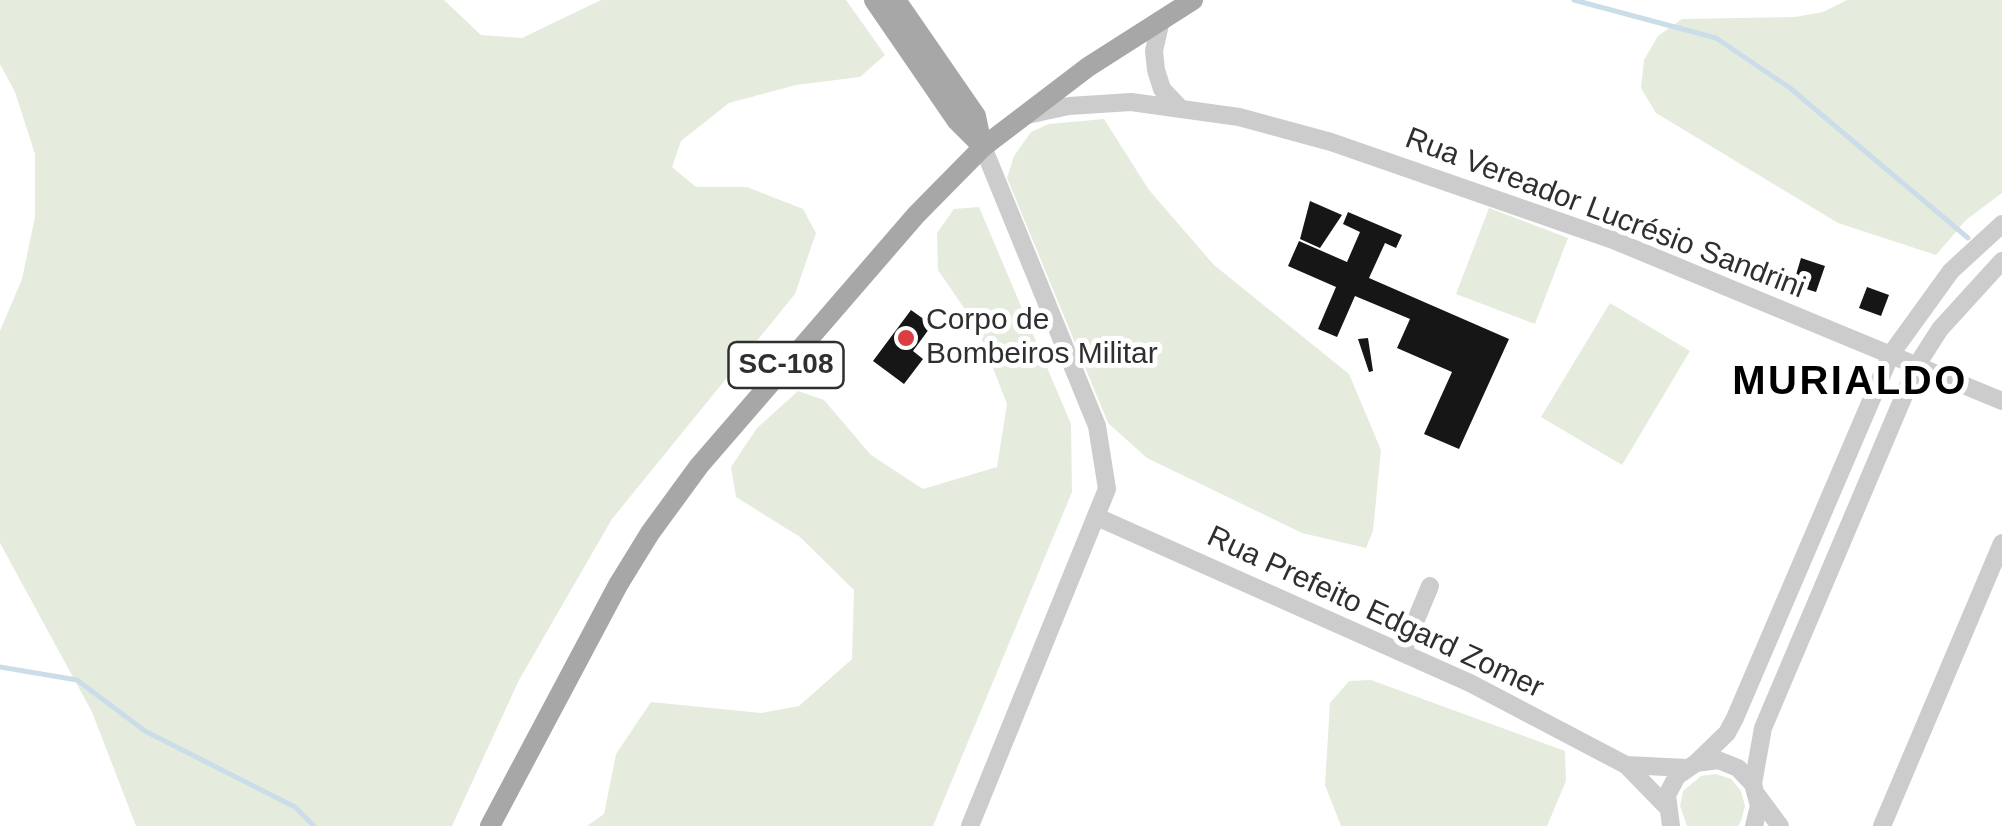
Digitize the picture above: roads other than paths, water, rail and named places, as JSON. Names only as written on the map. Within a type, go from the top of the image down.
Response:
[{"type":"main road","points":[[874,0],[957,121],[983,146]]},
{"type":"main road","points":[[896,0],[976,116],[983,146]]},
{"type":"main road","name":"SC-108","points":[[490,826],[618,585],[673,499],[916,214],[983,146],[1193,0]]},
{"type":"street","points":[[1162,20],[1154,51],[1156,70],[1162,89],[1180,108]]},
{"type":"street","name":"Rua Vereador Lucrésio Sandrini","points":[[1020,117],[1105,103],[1180,108],[1331,142],[1575,225],[2002,401]]},
{"type":"street","points":[[970,826],[1107,489],[1107,468],[1097,426],[983,146]]},
{"type":"street","points":[[1671,826],[1666,806],[1671,785],[1726,734],[1735,718],[1892,354],[1951,270],[2002,224]]},
{"type":"street","points":[[1754,826],[1763,728],[1917,365],[1940,329],[2002,261]]},
{"type":"street","name":"Rua Prefeito Edgard Zomer","points":[[1098,517],[1402,650],[1626,765],[1666,806]]},
{"type":"street","points":[[1882,826],[2002,543]]},
{"type":"street","points":[[1402,650],[1430,586]]},
{"type":"street","name":"Rua Prefeito Edgard Zomer","points":[[1626,765],[1728,763],[1755,789]]},
{"type":"street","points":[[1755,789],[1780,826]]},
{"type":"waterway","points":[[1574,0],[1716,38],[1790,88],[1968,238]]},
{"type":"waterway","points":[[0,667],[77,680],[145,731],[295,807],[314,826]]},
{"type":"place","name":"Corpo de Bombeiros Militar","points":[[906,338]]},
{"type":"district","name":"MURIALDO","points":[[1850,383]]}]
